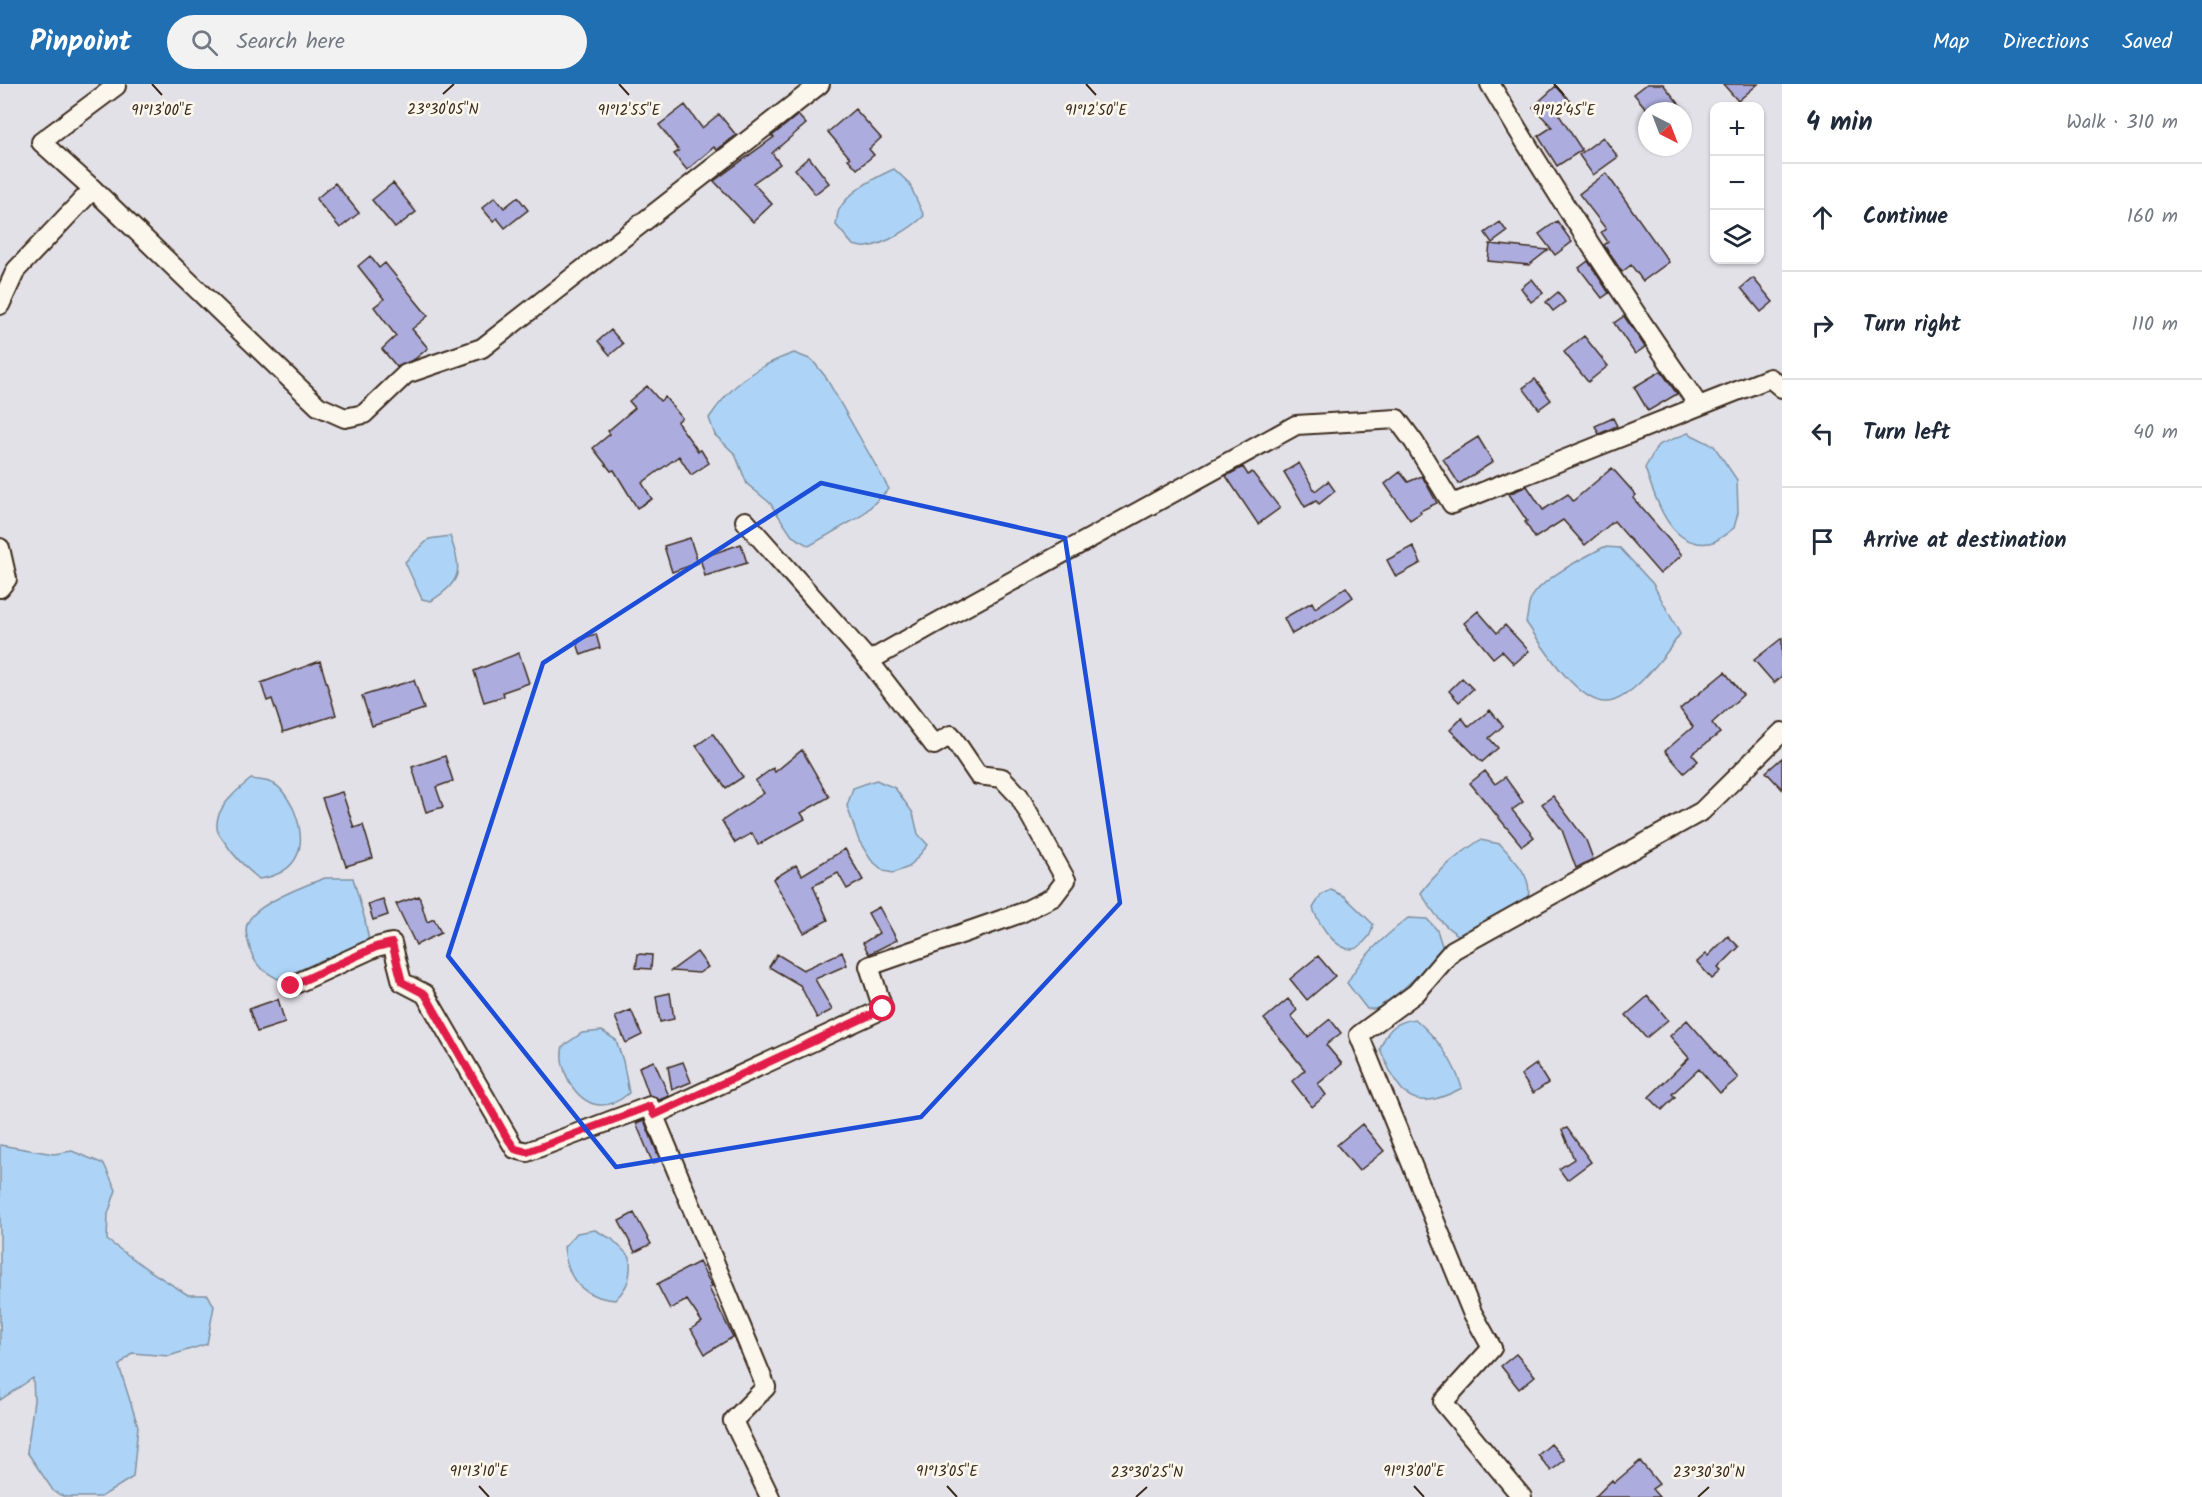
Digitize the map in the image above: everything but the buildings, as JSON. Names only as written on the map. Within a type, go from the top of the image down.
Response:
[{"type":"street","points":[[116,84],[41,142],[93,189],[318,406],[345,418],[364,414],[406,374],[482,348],[819,84]]},
{"type":"street","points":[[1490,84],[1638,319],[1699,406]]},
{"type":"street","points":[[0,305],[16,270],[93,189]]},
{"type":"street","points":[[869,662],[1296,425],[1397,419],[1452,504],[1770,378],[1782,387]]},
{"type":"street","points":[[654,1115],[883,1009],[869,966],[1021,913],[1053,897],[1066,880],[1019,796],[1002,778],[978,775],[951,735],[934,745],[869,662],[746,521]]},
{"type":"street","points":[[0,548],[7,579],[0,588]]},
{"type":"street","points":[[1522,1497],[1443,1402],[1492,1348],[1472,1312],[1359,1035],[1416,993],[1453,950],[1702,811],[1782,732]]},
{"type":"street","points":[[291,986],[376,947],[392,943],[402,982],[425,994],[515,1149],[527,1152],[650,1106],[766,1387],[733,1421],[770,1497]]},
{"type":"highlighted area","points":[[821,483],[1065,538],[1120,903],[921,1117],[616,1167],[448,956],[543,663]]},
{"type":"water","points":[[894,169],[909,183],[924,216],[905,231],[882,243],[865,247],[853,245],[836,225],[839,210],[856,191],[871,180]]},
{"type":"water","points":[[794,353],[812,360],[825,376],[889,489],[861,516],[809,546],[792,536],[770,503],[747,484],[735,454],[715,435],[709,418],[726,396],[746,378],[768,364]]},
{"type":"water","points":[[1688,433],[1714,446],[1737,480],[1738,513],[1734,528],[1710,543],[1696,543],[1684,538],[1674,530],[1659,506],[1645,468],[1658,445]]},
{"type":"water","points":[[450,536],[457,558],[457,574],[449,587],[441,594],[431,601],[422,599],[405,562],[429,539]]},
{"type":"water","points":[[1604,547],[1620,548],[1653,584],[1680,634],[1648,675],[1627,694],[1607,702],[1596,700],[1572,683],[1550,657],[1526,622],[1529,604],[1536,591],[1553,576]]},
{"type":"water","points":[[251,779],[269,782],[280,789],[294,810],[300,835],[300,846],[292,864],[273,876],[259,879],[229,849],[218,832],[217,824],[218,816],[227,802]]},
{"type":"water","points":[[876,780],[895,788],[913,813],[918,834],[928,845],[909,867],[893,873],[884,871],[871,860],[859,841],[847,806],[853,788]]},
{"type":"water","points":[[1480,840],[1500,844],[1516,862],[1528,882],[1528,897],[1462,937],[1444,924],[1421,893],[1448,864]]},
{"type":"water","points":[[325,878],[353,878],[369,941],[278,979],[262,969],[256,962],[247,939],[247,924],[253,915],[271,902]]},
{"type":"water","points":[[1331,890],[1344,896],[1373,924],[1368,937],[1355,949],[1347,949],[1332,939],[1320,923],[1313,908],[1321,895]]},
{"type":"water","points":[[1408,918],[1427,919],[1437,930],[1444,952],[1385,1005],[1367,1009],[1347,983],[1359,964],[1374,948]]},
{"type":"water","points":[[1415,1019],[1443,1050],[1462,1088],[1430,1100],[1419,1100],[1409,1096],[1401,1089],[1380,1049],[1392,1028],[1402,1022]]},
{"type":"water","points":[[602,1031],[616,1040],[629,1093],[607,1105],[590,1103],[575,1091],[565,1073],[562,1054],[563,1046],[582,1033]]},
{"type":"water","points":[[0,1145],[54,1154],[72,1151],[104,1164],[116,1190],[108,1214],[107,1240],[188,1295],[208,1295],[214,1306],[207,1344],[169,1356],[132,1353],[119,1366],[138,1426],[133,1477],[101,1497],[65,1497],[54,1492],[27,1452],[34,1400],[33,1378],[0,1400]]},
{"type":"water","points":[[595,1230],[612,1239],[630,1257],[628,1281],[615,1300],[585,1291],[573,1277],[566,1259],[564,1247],[577,1233]]},
{"type":"route","points":[[291,986],[376,947],[392,943],[402,982],[425,994],[506,1136],[515,1149],[527,1152],[650,1106],[654,1115],[883,1009]]}]
